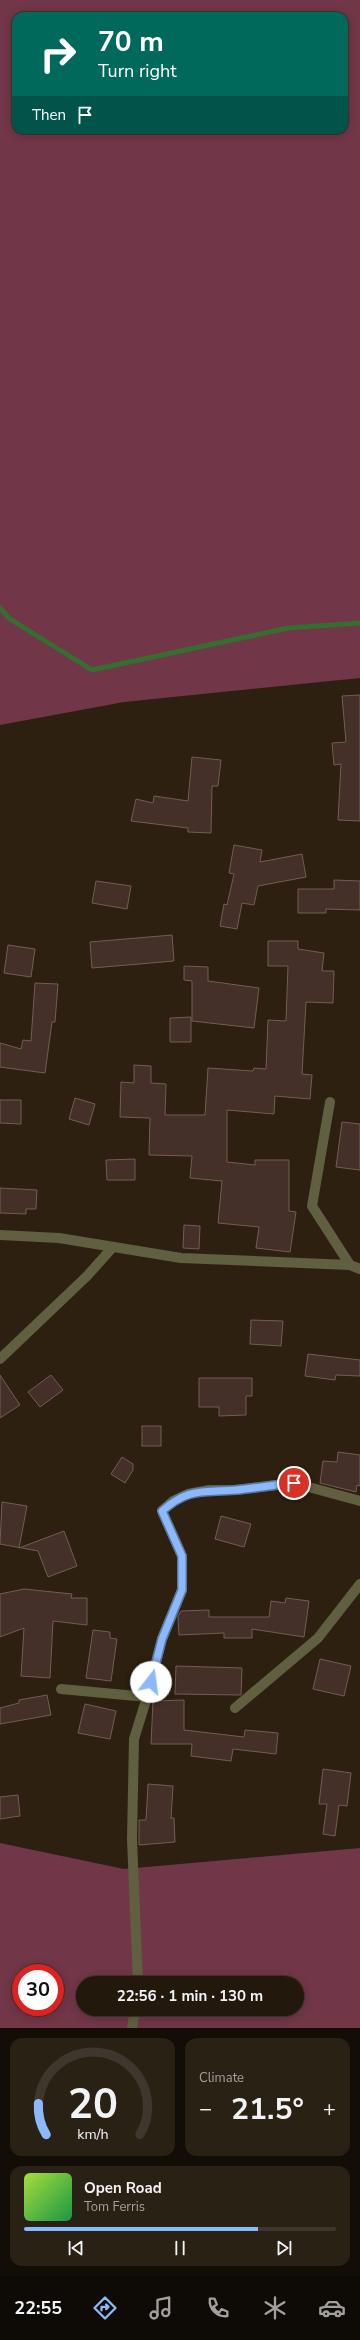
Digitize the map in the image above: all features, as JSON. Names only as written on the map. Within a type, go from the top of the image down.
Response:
[{"type":"street","points":[[330,1102],[312,1206],[355,1267]]},
{"type":"street","points":[[0,1235],[59,1238],[181,1258],[355,1267]]},
{"type":"street","points":[[0,1359],[88,1276],[112,1247]]},
{"type":"street","points":[[138,1976],[132,1839],[134,1739],[162,1639],[182,1590],[182,1556],[162,1511],[173,1501],[188,1494],[209,1490],[234,1490],[294,1483],[360,1500]]},
{"type":"street","points":[[235,1708],[318,1638],[360,1584]]},
{"type":"street","points":[[60,1689],[147,1696]]},
{"type":"street","points":[[132,2028],[134,2016]]},
{"type":"shaded area","points":[[0,0],[360,0],[360,678],[124,702],[0,725],[0,610],[8,616],[0,607]]},
{"type":"shaded area","points":[[0,1843],[124,1869],[360,1848],[360,2028],[0,2028]]},
{"type":"building","points":[[360,695],[360,821],[338,820],[341,764],[334,765],[332,743],[346,742],[342,696]]},
{"type":"building","points":[[192,757],[221,760],[218,786],[212,786],[211,833],[188,832],[188,828],[131,821],[136,799],[153,803],[154,796],[188,801]]},
{"type":"building","points":[[234,845],[262,850],[260,862],[302,854],[306,877],[258,886],[254,905],[242,903],[237,929],[220,926],[224,904],[227,905],[234,874],[229,873]]},
{"type":"building","points":[[334,880],[360,881],[360,910],[326,909],[326,913],[298,913],[298,889],[334,889]]},
{"type":"building","points":[[96,881],[131,886],[127,909],[92,903]]},
{"type":"building","points":[[172,935],[174,961],[92,968],[90,942]]},
{"type":"building","points":[[268,941],[298,941],[298,949],[324,953],[322,971],[334,971],[333,1003],[306,1002],[302,1074],[312,1075],[310,1099],[275,1096],[274,1114],[227,1110],[227,1162],[255,1165],[255,1160],[289,1160],[289,1211],[296,1212],[290,1252],[256,1248],[259,1227],[218,1223],[222,1181],[190,1178],[192,1156],[149,1155],[150,1118],[120,1117],[121,1082],[134,1083],[134,1065],[151,1066],[151,1083],[166,1084],[165,1115],[205,1115],[208,1068],[253,1071],[254,1068],[266,1069],[268,1020],[286,1021],[288,966],[268,966]]},
{"type":"building","points":[[8,945],[35,949],[31,977],[4,973]]},
{"type":"building","points":[[184,966],[208,967],[208,981],[259,988],[254,1028],[192,1021],[192,981],[184,980]]},
{"type":"building","points":[[35,983],[58,984],[55,1022],[52,1022],[45,1073],[0,1067],[0,1043],[21,1049],[23,1040],[31,1041]]},
{"type":"building","points":[[191,1017],[191,1042],[170,1042],[170,1018]]},
{"type":"building","points":[[75,1098],[95,1104],[89,1125],[69,1119]]},
{"type":"building","points":[[0,1100],[21,1100],[21,1124],[0,1123]]},
{"type":"building","points":[[342,1122],[360,1124],[360,1170],[336,1167]]},
{"type":"building","points":[[135,1159],[135,1180],[107,1180],[106,1160]]},
{"type":"building","points":[[0,1188],[37,1190],[36,1209],[26,1209],[26,1214],[0,1213]]},
{"type":"building","points":[[184,1225],[200,1226],[199,1249],[183,1248]]},
{"type":"building","points":[[251,1320],[283,1321],[281,1346],[250,1344]]},
{"type":"building","points":[[308,1354],[360,1360],[360,1376],[336,1375],[335,1380],[305,1376]]},
{"type":"building","points":[[0,1375],[20,1405],[0,1418]]},
{"type":"building","points":[[51,1375],[63,1390],[40,1407],[28,1392]]},
{"type":"building","points":[[199,1378],[252,1378],[252,1396],[246,1396],[246,1415],[219,1416],[219,1407],[199,1407]]},
{"type":"building","points":[[142,1426],[161,1426],[161,1446],[142,1446]]},
{"type":"building","points":[[338,1452],[360,1455],[360,1486],[357,1485],[356,1492],[320,1483],[323,1461],[337,1462]]},
{"type":"building","points":[[122,1457],[133,1464],[133,1470],[125,1483],[111,1474]]},
{"type":"building","points":[[2,1502],[27,1506],[19,1548],[0,1544]]},
{"type":"building","points":[[221,1516],[251,1524],[244,1547],[215,1539]]},
{"type":"building","points":[[64,1531],[77,1566],[48,1577],[38,1551],[20,1548]]},
{"type":"building","points":[[24,1589],[72,1594],[71,1598],[87,1598],[87,1625],[53,1621],[50,1678],[21,1676],[24,1628],[0,1637],[0,1594]]},
{"type":"building","points":[[286,1598],[309,1601],[304,1637],[252,1629],[252,1638],[224,1638],[224,1633],[179,1635],[178,1616],[181,1611],[209,1610],[209,1617],[269,1617],[271,1601],[285,1603]]},
{"type":"building","points":[[93,1630],[110,1632],[110,1638],[117,1639],[111,1681],[86,1678]]},
{"type":"building","points":[[320,1659],[351,1666],[344,1696],[313,1689]]},
{"type":"building","points":[[176,1666],[242,1668],[241,1695],[175,1694]]},
{"type":"building","points":[[47,1695],[51,1715],[0,1724],[0,1708],[19,1703],[19,1700]]},
{"type":"building","points":[[184,1700],[184,1730],[244,1737],[245,1730],[278,1733],[276,1754],[233,1749],[231,1761],[191,1756],[192,1744],[151,1744],[153,1701]]},
{"type":"building","points":[[85,1704],[116,1711],[110,1739],[78,1733]]},
{"type":"building","points":[[323,1769],[351,1773],[347,1806],[339,1805],[335,1836],[323,1834],[327,1804],[319,1804]]},
{"type":"building","points":[[148,1784],[173,1786],[171,1818],[174,1818],[175,1842],[139,1845],[139,1820],[146,1820]]},
{"type":"building","points":[[18,1795],[20,1816],[0,1819],[0,1797]]},
{"type":"waterway","points":[[0,608],[10,619],[92,670],[288,628],[360,623]]},
{"type":"route","points":[[151,1682],[162,1639],[182,1590],[182,1556],[174,1536],[165,1521],[162,1511],[173,1501],[188,1494],[209,1490],[234,1490],[294,1483]]}]
